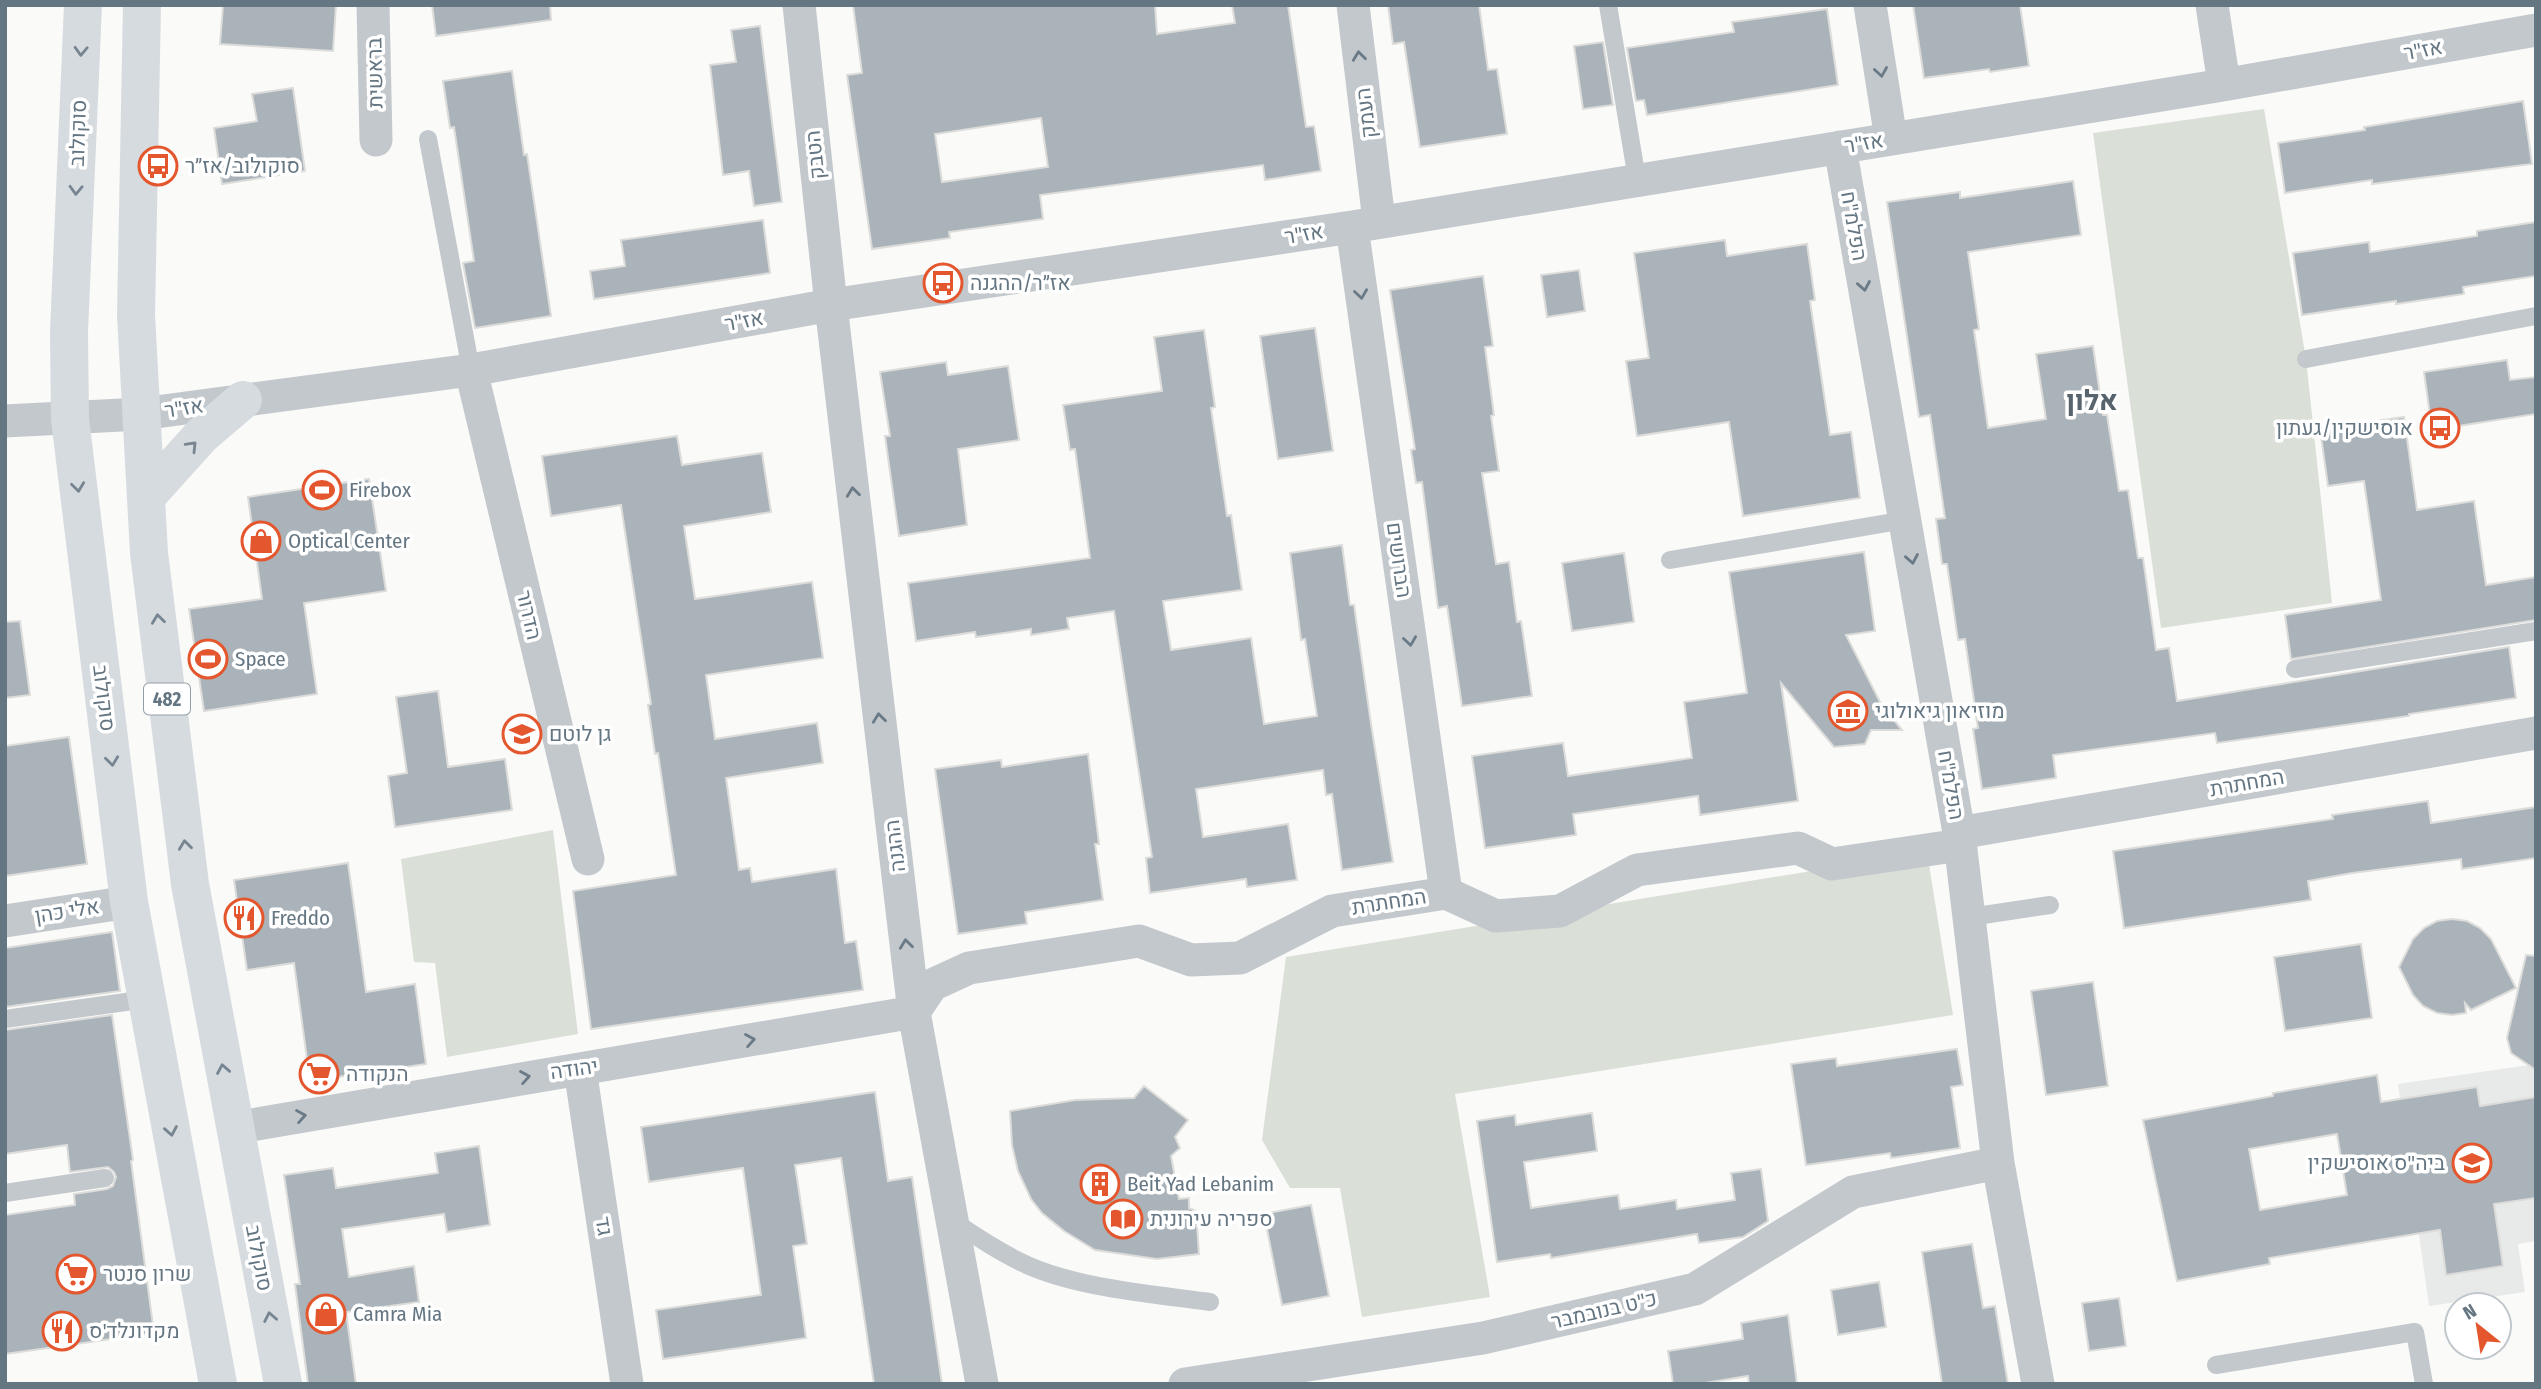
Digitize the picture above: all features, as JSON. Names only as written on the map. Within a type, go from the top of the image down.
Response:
[{"type":"main road","name":"סוקולוב","points":[[83,5],[69,332],[70,419],[129,902],[218,1384]]},
{"type":"main road","name":"סוקולוב","points":[[142,5],[136,315],[149,553],[190,884],[282,1384]]},
{"type":"main road","points":[[146,497],[202,435],[243,400]]},
{"type":"street","name":"בראשית","points":[[373,5],[376,140]]},
{"type":"street","name":"הטבק","points":[[799,5],[831,305]]},
{"type":"street","name":"העמק","points":[[1353,5],[1365,224]]},
{"type":"street","points":[[1870,5],[1891,139]]},
{"type":"street","points":[[2212,5],[2224,84]]},
{"type":"street","name":"אז\"ר","points":[[5,421],[141,414],[471,370],[831,305],[1365,224],[2224,84],[2536,30]]},
{"type":"street","name":"הפלמ\"ח","points":[[1840,147],[1959,839],[1998,1163],[2038,1384]]},
{"type":"street","name":"הברושים","points":[[1365,224],[1446,893]]},
{"type":"street","name":"ההגנה","points":[[831,305],[914,1012],[982,1384]]},
{"type":"street","name":"הדרור","points":[[471,370],[588,859]]},
{"type":"street","name":"המחתרת","points":[[914,1012],[932,985],[969,968],[1139,941],[1191,960],[1240,958],[1332,911],[1446,893],[1496,916],[1560,911],[1637,870],[1798,848],[1832,864],[2536,733]]},
{"type":"street","name":"אלי כהן","points":[[5,921],[129,902]]},
{"type":"street","name":"יהודה","points":[[234,1128],[914,1012]]},
{"type":"street","name":"גד","points":[[580,1069],[627,1384]]},
{"type":"street","name":"כ\"ט בנובמבר","points":[[1185,1384],[1483,1338],[1695,1289],[1853,1192],[1998,1163]]},
{"type":"lane","points":[[1608,5],[1637,179]]},
{"type":"lane","points":[[428,139],[471,370]]},
{"type":"lane","points":[[2306,359],[2536,316]]},
{"type":"lane","points":[[1670,560],[1905,520]]},
{"type":"lane","points":[[2295,669],[2536,631]]},
{"type":"lane","points":[[1970,917],[2050,905]]},
{"type":"lane","points":[[5,1019],[147,999]]},
{"type":"lane","points":[[5,1193],[105,1178]]},
{"type":"lane","points":[[952,1221],[1029,1266],[1092,1285],[1210,1303]]},
{"type":"lane","points":[[2216,1365],[2415,1332],[2424,1384]]},
{"type":"shaded area","points":[[2264,109],[2306,359],[2332,603],[2161,628],[2093,133]]},
{"type":"shaded area","points":[[553,830],[578,1034],[447,1057],[435,963],[414,962],[401,859]]},
{"type":"shaded area","points":[[1927,852],[1953,1015],[1455,1094],[1490,1297],[1362,1317],[1340,1188],[1290,1188],[1262,1140],[1286,957]]},
{"type":"shaded area","name":"ביה\"ס אוסישקין","points":[[2536,1064],[2536,1241],[2518,1244],[2525,1292],[2443,1291],[2443,1304],[2429,1306],[2398,1084]]},
{"type":"building","points":[[223,5],[336,5],[333,51],[220,44]]},
{"type":"building","points":[[432,5],[550,5],[551,20],[436,36]]},
{"type":"building","points":[[853,5],[1155,5],[1157,34],[1235,23],[1232,5],[1288,5],[1306,127],[1314,126],[1321,171],[1265,180],[1263,165],[1040,195],[1043,219],[949,232],[950,238],[872,249],[847,75],[862,73]],"holes":[[[1041,118],[1048,167],[942,182],[935,134]]]},
{"type":"building","points":[[1388,5],[1479,5],[1488,70],[1497,69],[1507,134],[1420,147],[1404,42],[1393,44]]},
{"type":"building","points":[[1913,5],[2020,5],[2029,66],[1924,78]]},
{"type":"building","points":[[1827,9],[1838,85],[1647,115],[1644,100],[1636,101],[1627,48],[1734,32],[1732,22]]},
{"type":"building","points":[[760,26],[782,202],[754,206],[749,171],[723,175],[710,65],[736,62],[731,30]]},
{"type":"building","points":[[1603,42],[1613,105],[1583,109],[1574,46]]},
{"type":"building","points":[[512,71],[551,316],[475,328],[463,263],[474,261],[454,127],[450,128],[443,81]]},
{"type":"building","points":[[293,88],[305,171],[222,184],[214,128],[257,121],[252,94]]},
{"type":"building","points":[[2523,101],[2532,164],[2372,184],[2372,180],[2285,193],[2278,143]]},
{"type":"building","points":[[2073,181],[2081,235],[1968,252],[1979,329],[1974,330],[1988,428],[2046,419],[2036,354],[2093,346],[2103,415],[2107,415],[2119,491],[2128,490],[2138,558],[2143,558],[2156,650],[2169,648],[2177,701],[2509,647],[2516,698],[2217,743],[2215,733],[2053,755],[2056,778],[1982,789],[1973,729],[1978,728],[1965,639],[1958,640],[1947,564],[1942,564],[1936,519],[1945,518],[1930,415],[1919,417],[1887,202],[1960,192],[1960,198]]},
{"type":"building","points":[[763,220],[770,273],[594,299],[590,271],[625,266],[621,240]]},
{"type":"building","points":[[2536,222],[2536,276],[2463,287],[2464,294],[2302,315],[2293,253],[2369,242],[2370,252],[2477,236],[2477,231]]},
{"type":"building","points":[[1725,240],[1727,256],[1807,244],[1815,300],[1810,301],[1830,435],[1851,432],[1860,498],[1743,516],[1729,422],[1637,436],[1626,361],[1649,358],[1634,253]]},
{"type":"building","points":[[1579,270],[1585,311],[1547,317],[1541,275]]},
{"type":"building","points":[[1483,276],[1493,346],[1485,347],[1499,471],[1482,473],[1496,564],[1509,562],[1517,622],[1521,621],[1532,696],[1462,706],[1447,606],[1438,608],[1422,482],[1416,483],[1411,450],[1415,449],[1390,290]]},
{"type":"building","points":[[1315,328],[1333,451],[1278,459],[1260,336]]},
{"type":"building","points":[[1204,330],[1215,407],[1211,408],[1227,516],[1231,515],[1242,590],[1163,601],[1171,650],[1251,638],[1264,724],[1317,716],[1305,639],[1301,640],[1290,553],[1342,545],[1350,605],[1354,605],[1393,862],[1342,870],[1332,794],[1326,795],[1323,770],[1196,789],[1203,837],[1288,824],[1297,880],[1247,887],[1246,879],[1150,893],[1146,858],[1152,857],[1114,611],[1067,618],[1069,629],[1031,635],[1031,629],[976,637],[975,632],[916,641],[908,583],[1090,558],[1075,449],[1070,450],[1063,405],[1162,391],[1154,337]]},
{"type":"building","points":[[2507,360],[2510,380],[2536,377],[2536,414],[2432,430],[2424,372]]},
{"type":"building","points":[[946,362],[948,375],[1008,366],[1019,440],[958,449],[967,525],[899,536],[885,436],[890,436],[880,372]]},
{"type":"building","points":[[2404,417],[2417,510],[2474,501],[2486,585],[2536,577],[2536,620],[2291,659],[2285,615],[2381,600],[2364,481],[2328,486],[2320,429]]},
{"type":"building","points":[[677,436],[682,465],[762,453],[771,512],[684,526],[695,599],[812,582],[823,658],[706,675],[715,739],[817,723],[823,763],[726,778],[739,870],[750,868],[752,882],[836,869],[845,943],[856,941],[863,990],[591,1029],[573,891],[676,875],[658,753],[655,754],[648,705],[651,704],[621,505],[551,516],[542,456]]},
{"type":"building","points":[[369,479],[386,591],[304,603],[317,694],[204,711],[189,609],[262,599],[248,497]]},
{"type":"building","points":[[1864,552],[1875,631],[1846,635],[1881,704],[1902,730],[1871,730],[1865,744],[1834,747],[1781,683],[1798,801],[1700,815],[1698,796],[1573,814],[1576,835],[1485,848],[1472,756],[1563,743],[1568,776],[1692,758],[1684,702],[1747,693],[1729,572]]},
{"type":"building","points":[[1624,553],[1634,622],[1572,631],[1562,563]]},
{"type":"building","points":[[20,621],[30,695],[5,698],[5,622]]},
{"type":"building","points":[[438,691],[448,767],[505,759],[512,810],[395,827],[388,776],[407,773],[396,697]]},
{"type":"building","points":[[69,737],[87,864],[5,876],[5,746]]},
{"type":"building","points":[[1088,754],[1099,844],[1095,844],[1103,900],[1025,912],[1027,924],[958,934],[935,769],[1001,760],[1002,767]]},
{"type":"building","points":[[2428,801],[2431,823],[2536,807],[2536,858],[2462,869],[2461,859],[2352,873],[2308,881],[2311,900],[2124,928],[2113,851],[2333,819],[2332,815]]},
{"type":"building","points":[[348,863],[366,992],[415,984],[426,1064],[310,1081],[294,963],[247,970],[234,880]]},
{"type":"building","points":[[2437,921],[2467,921],[2480,928],[2491,939],[2516,988],[2471,1010],[2465,1003],[2466,1013],[2452,1015],[2437,1013],[2423,1006],[2413,995],[2399,967],[2413,939],[2424,928]]},
{"type":"building","points":[[112,932],[120,991],[5,1007],[5,948]]},
{"type":"building","points":[[2361,944],[2372,1018],[2285,1031],[2274,957]]},
{"type":"building","points":[[2526,955],[2536,956],[2536,1070],[2511,1053],[2507,1038]]},
{"type":"building","points":[[2093,982],[2108,1086],[2046,1095],[2031,991]]},
{"type":"building","points":[[112,1015],[154,1333],[5,1354],[5,1215],[75,1205],[74,1194],[107,1189],[113,1186],[116,1177],[108,1167],[70,1172],[67,1145],[5,1154],[5,1030]]},
{"type":"building","points":[[1957,1049],[1963,1085],[1951,1087],[1960,1148],[1891,1158],[1890,1153],[1806,1165],[1791,1064],[1836,1058],[1837,1066]]},
{"type":"building","points":[[2377,1075],[2381,1102],[2477,1087],[2480,1106],[2536,1097],[2536,1198],[2494,1204],[2503,1266],[2446,1275],[2440,1230],[2269,1258],[2270,1264],[2177,1281],[2143,1120],[2273,1096],[2273,1093]],"holes":[[[2337,1134],[2347,1195],[2260,1210],[2249,1149]]]},
{"type":"building","name":"Beit Yad Lebanim","points":[[1144,1086],[1188,1120],[1175,1137],[1180,1148],[1171,1156],[1179,1199],[1189,1198],[1189,1208],[1196,1211],[1199,1254],[1157,1259],[1095,1250],[1064,1231],[1042,1213],[1031,1199],[1018,1171],[1012,1145],[1010,1111],[1075,1100],[1134,1098]]},
{"type":"building","points":[[875,1092],[888,1181],[912,1177],[942,1384],[874,1384],[841,1158],[795,1165],[807,1244],[793,1246],[806,1338],[663,1359],[656,1310],[761,1295],[743,1168],[649,1182],[641,1127]]},
{"type":"building","points":[[1592,1113],[1597,1151],[1524,1162],[1531,1208],[1618,1195],[1620,1209],[1676,1200],[1677,1209],[1735,1200],[1731,1173],[1761,1169],[1768,1221],[1743,1237],[1699,1243],[1697,1234],[1551,1258],[1550,1254],[1497,1262],[1477,1121],[1515,1115],[1516,1125]]},
{"type":"building","points":[[479,1146],[490,1225],[447,1232],[444,1214],[342,1229],[349,1277],[414,1266],[419,1302],[346,1312],[356,1384],[308,1384],[295,1284],[300,1284],[284,1175],[333,1168],[336,1188],[438,1173],[435,1153]]},
{"type":"building","points":[[1311,1205],[1329,1296],[1282,1305],[1264,1214]]},
{"type":"building","points":[[1972,1244],[1983,1308],[1995,1306],[2008,1384],[1942,1384],[1922,1252]]},
{"type":"building","points":[[1879,1282],[1886,1327],[1838,1335],[1831,1290]]},
{"type":"building","points":[[2119,1298],[2126,1346],[2089,1351],[2082,1303]]},
{"type":"building","points":[[1788,1315],[1797,1384],[1749,1384],[1748,1376],[1699,1384],[1673,1384],[1668,1351],[1743,1339],[1741,1323]]},
{"type":"place","name":"סוקולוב/אז״ר","points":[[158,166]]},
{"type":"place","name":"אז״ר/ההגנה","points":[[943,283]]},
{"type":"place","name":"אוסישקין/געתון","points":[[2440,428]]},
{"type":"place","name":"Firebox","points":[[322,490]]},
{"type":"place","name":"Optical Center","points":[[261,541]]},
{"type":"place","name":"Space","points":[[208,659]]},
{"type":"place","name":"מוזיאון גיאולוגי","points":[[1848,711]]},
{"type":"place","name":"גן לוטם","points":[[522,734]]},
{"type":"place","name":"Freddo","points":[[244,918]]},
{"type":"place","name":"הנקודה","points":[[319,1074]]},
{"type":"place","name":"ביה\"ס אוסישקין","points":[[2472,1163]]},
{"type":"place","name":"Beit Yad Lebanim","points":[[1100,1184]]},
{"type":"place","name":"ספריה עירונית","points":[[1123,1219]]},
{"type":"place","name":"שרון סנטר","points":[[76,1274]]},
{"type":"place","name":"Camra Mia","points":[[326,1314]]},
{"type":"place","name":"מקדונלד'ס","points":[[62,1331]]},
{"type":"district","name":"אלון","points":[[2092,400]]}]
